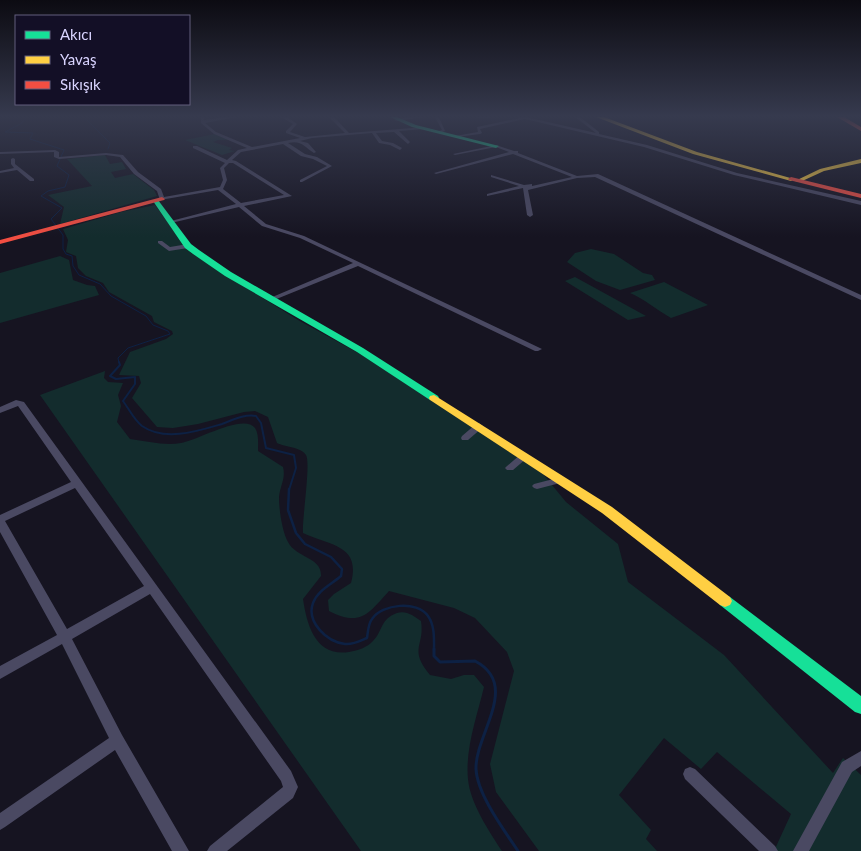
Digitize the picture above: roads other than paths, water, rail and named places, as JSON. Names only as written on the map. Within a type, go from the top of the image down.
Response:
[{"type":"street","points":[[59,157],[74,157]]},
{"type":"street","points":[[122,157],[136,173],[159,190],[159,200],[188,246],[228,274],[360,350],[607,510],[861,706]]},
{"type":"street","points":[[173,222],[240,205],[289,196],[234,162],[227,162],[216,157]]},
{"type":"street","points":[[0,242],[159,200],[220,189],[224,186],[225,180],[222,168],[233,157]]},
{"type":"street","points":[[302,181],[330,166],[307,157]]},
{"type":"street","points":[[436,173],[499,157]]},
{"type":"street","points":[[528,157],[577,177]]},
{"type":"street","points":[[696,157],[744,176],[861,203]]},
{"type":"street","points":[[697,157],[861,194]]},
{"type":"street","points":[[13,159],[13,164],[32,180]]},
{"type":"street","points":[[802,180],[861,162]]},
{"type":"street","points":[[0,172],[18,168]]},
{"type":"street","points":[[530,215],[525,189],[577,177],[596,175],[861,298]]},
{"type":"street","points":[[493,176],[523,186]]},
{"type":"street","points":[[489,195],[523,186],[538,186]]},
{"type":"street","points":[[220,189],[264,225],[302,237],[538,349]]},
{"type":"street","points":[[160,242],[169,249],[188,246]]},
{"type":"street","points":[[272,299],[357,264]]},
{"type":"street","points":[[0,410],[16,403],[21,404],[286,776],[291,787],[288,793],[215,851]]},
{"type":"street","points":[[465,438],[478,426]]},
{"type":"street","points":[[510,468],[524,456]]},
{"type":"street","points":[[537,486],[561,480]]},
{"type":"street","points":[[77,483],[0,523],[64,636],[117,740],[181,851]]},
{"type":"street","points":[[0,673],[152,587]]},
{"type":"street","points":[[0,822],[117,740]]},
{"type":"street","points":[[801,851],[847,767],[861,758]]},
{"type":"street","points":[[690,774],[770,851]]},
{"type":"waterway","points":[[61,157],[57,166],[69,175],[65,187],[48,191],[41,196],[62,208],[51,219],[63,235],[63,249],[66,254],[72,256],[73,266],[79,275],[100,284],[111,296],[146,316],[153,325],[168,331],[170,334],[128,348],[118,358],[119,363]]},
{"type":"waterway","points":[[119,362],[120,365],[110,376],[116,379],[135,377],[135,384],[123,401],[139,424],[151,431],[182,434],[213,427],[234,419],[256,416],[261,423],[266,448],[294,455],[296,468],[289,490]]},
{"type":"waterway","points":[[289,489],[288,510],[296,533],[305,544],[331,557],[342,569],[341,576],[322,591],[313,603],[312,610],[315,624],[325,635],[345,644],[354,643],[367,638],[370,623],[377,614],[391,607],[408,606],[423,611],[428,616],[433,628],[434,656],[440,662],[475,661],[488,671],[494,683],[495,696],[478,755],[476,769],[486,800],[518,851]]}]
